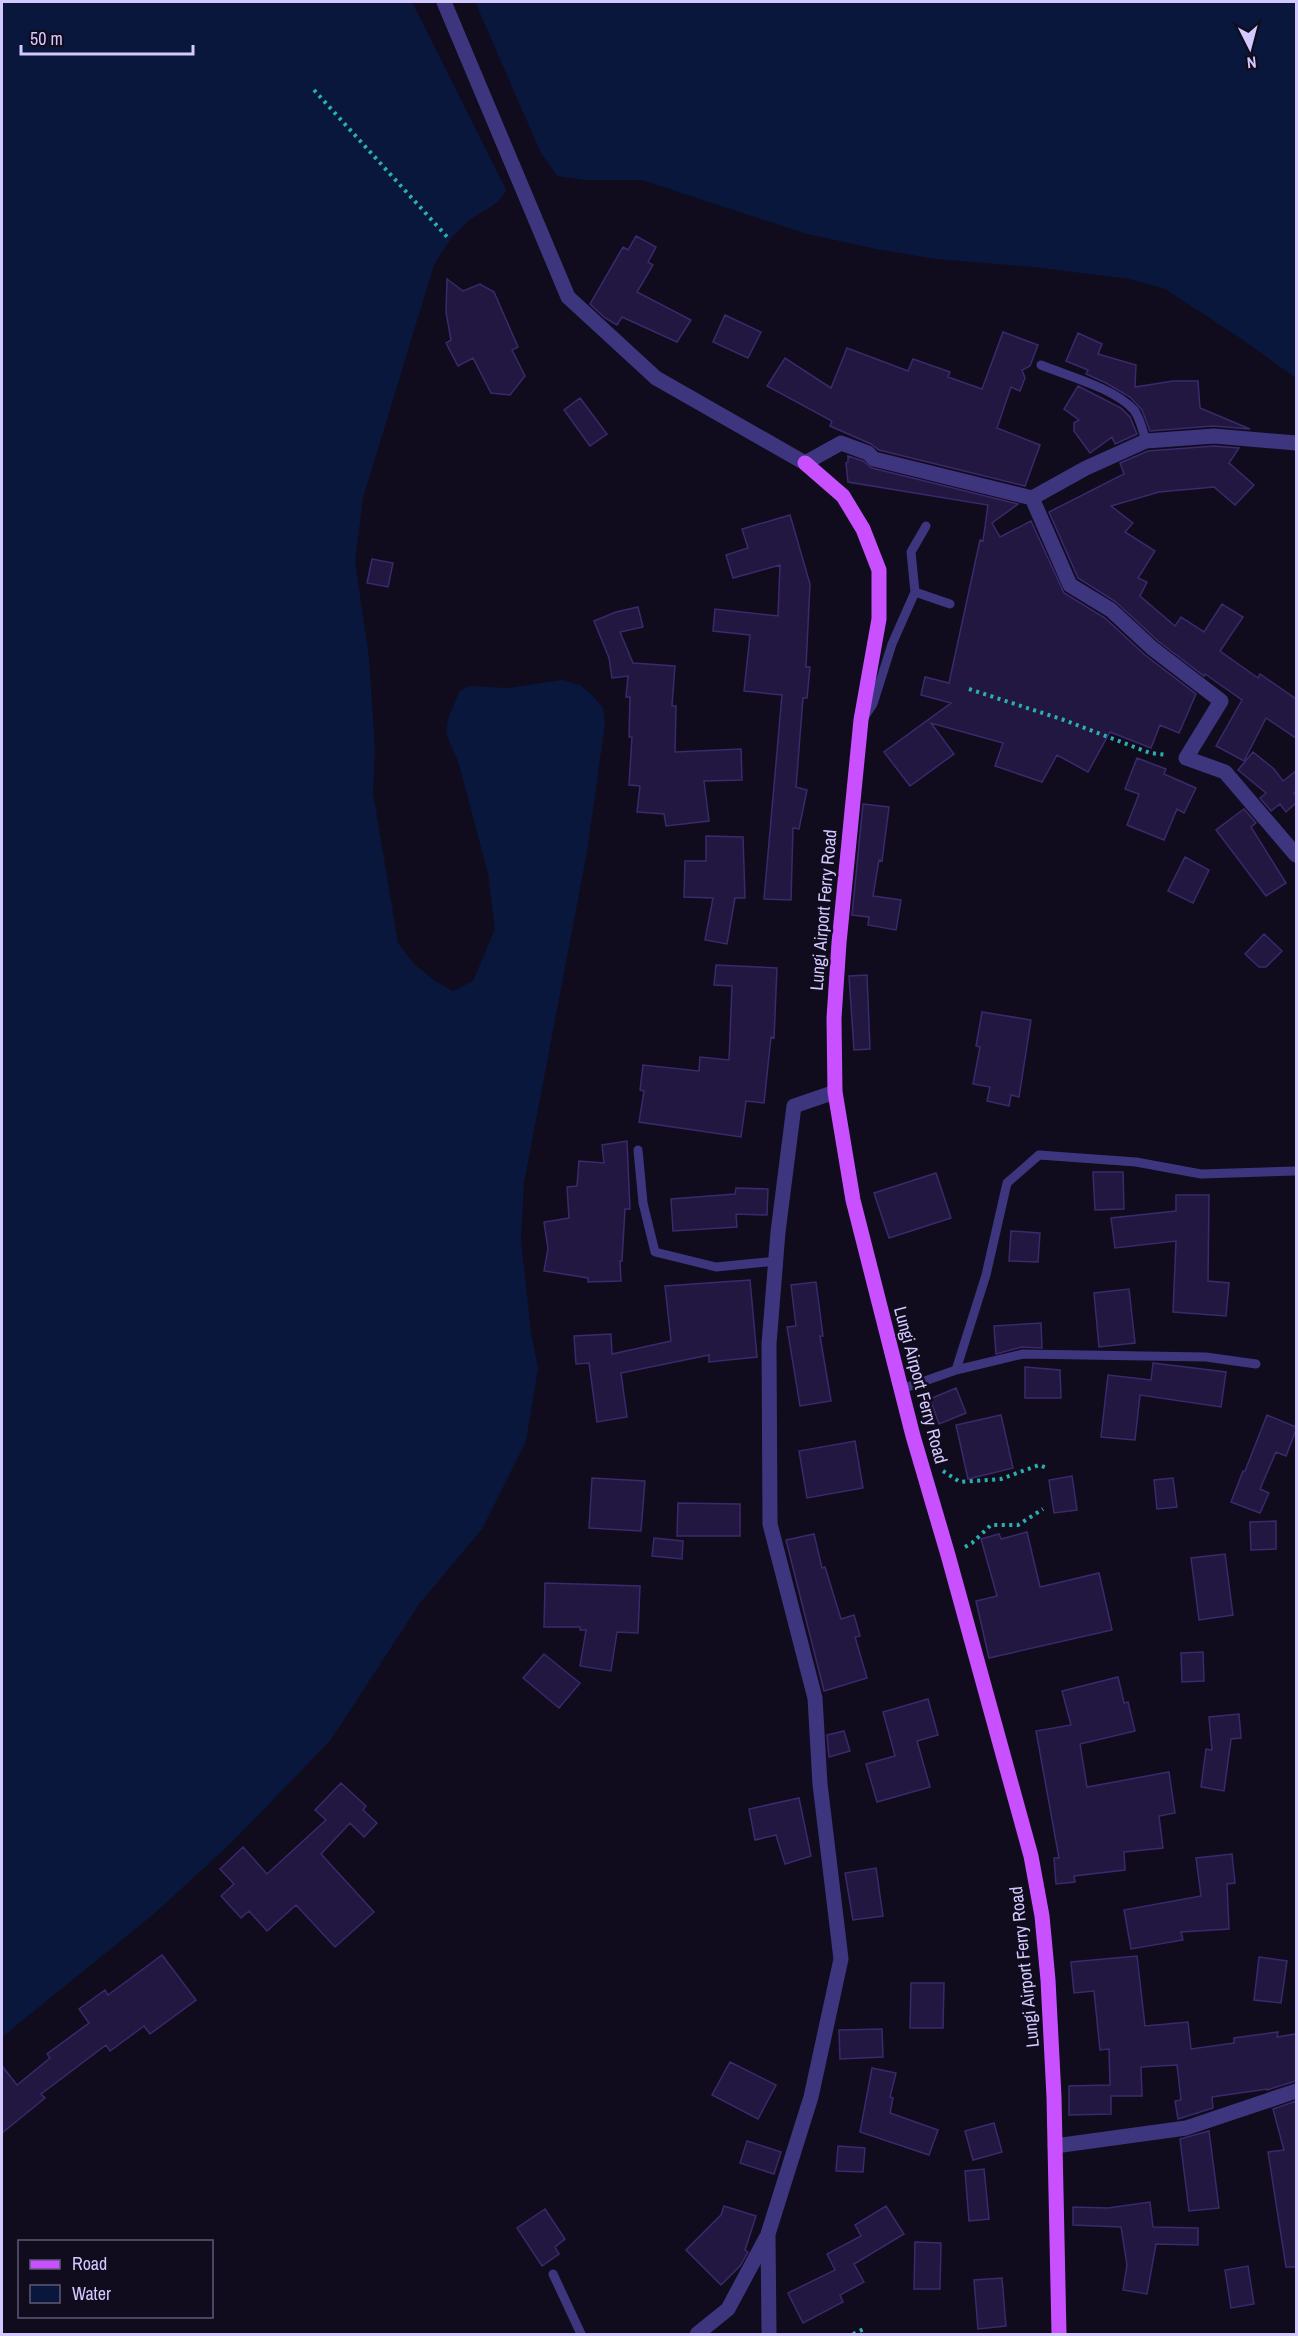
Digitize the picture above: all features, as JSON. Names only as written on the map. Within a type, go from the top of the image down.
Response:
[{"type":"main road","name":"Lungi Airport Ferry Road","points":[[805,463],[843,496],[863,530],[879,570],[879,619],[861,720],[837,975],[834,1018],[835,1092],[853,1200],[902,1389],[1031,1856],[1042,1916],[1048,1980],[1055,2146],[1059,2334]]},
{"type":"street","points":[[444,2],[568,297],[656,378],[805,463],[841,443],[868,453],[874,459],[1032,498],[1086,468],[1146,441],[1214,436],[1296,442]]},
{"type":"street","points":[[1032,498],[1070,585],[1111,610],[1152,648],[1221,701],[1186,758],[1225,772],[1296,855]]},
{"type":"street","points":[[697,2334],[728,2309],[768,2235],[810,2097],[841,1959],[820,1784],[815,1698],[770,1524],[769,1344],[794,1106],[835,1092]]},
{"type":"street","points":[[1055,2146],[1186,2128],[1296,2091]]},
{"type":"street","points":[[768,2235],[769,2334]]},
{"type":"lane","points":[[1041,365],[1097,387],[1122,400],[1135,411],[1146,441]]},
{"type":"lane","points":[[861,720],[873,704],[892,644],[915,592],[910,552],[927,526]]},
{"type":"lane","points":[[915,592],[950,604]]},
{"type":"lane","points":[[638,1150],[642,1203],[655,1252],[716,1267],[776,1261]]},
{"type":"lane","points":[[956,1370],[986,1275],[1007,1183],[1039,1155],[1137,1162],[1201,1174],[1296,1171]]},
{"type":"lane","points":[[902,1389],[956,1370],[1023,1354],[1206,1357],[1256,1364]]},
{"type":"lane","points":[[553,2274],[581,2334]]},
{"type":"path","points":[[314,90],[449,239]]},
{"type":"path","points":[[969,689],[1064,720],[1150,753],[1186,758]]},
{"type":"path","points":[[938,1468],[960,1482],[1002,1479],[1039,1465],[1047,1468]]},
{"type":"path","points":[[948,1555],[972,1543],[991,1525],[1018,1525],[1043,1509]]},
{"type":"path","points":[[853,2334],[864,2329]]},
{"type":"water","points":[[2,2],[412,2],[506,190],[495,204],[459,230],[434,265],[363,498],[355,561],[369,657],[375,749],[373,793],[398,943],[414,964],[435,981],[453,991],[473,981],[495,929],[488,874],[459,764],[446,733],[448,719],[459,692],[469,686],[508,688],[562,680],[580,685],[591,694],[603,708],[605,724],[587,852],[524,1183],[521,1240],[531,1332],[538,1368],[526,1441],[482,1529],[420,1603],[330,1741],[230,1844],[155,1913],[2,2037]]},
{"type":"water","points":[[475,2],[1296,2],[1296,378],[1165,289],[1129,279],[1033,267],[936,259],[876,249],[807,234],[642,180],[585,180],[557,176],[541,153]]},
{"type":"building","points":[[636,236],[656,247],[648,262],[653,265],[637,292],[691,320],[677,342],[622,317],[617,325],[605,318],[590,304],[623,247],[628,250]]},
{"type":"building","points":[[447,279],[463,291],[480,284],[494,292],[518,347],[512,350],[525,376],[510,395],[491,393],[473,358],[458,366],[446,343],[451,340],[446,312]]},
{"type":"building","points":[[725,315],[761,332],[748,358],[713,342]]},
{"type":"building","points":[[1003,332],[1038,345],[1030,366],[1022,370],[1025,378],[1020,391],[1011,387],[997,428],[1040,445],[1025,486],[879,450],[871,444],[830,426],[832,421],[767,386],[785,358],[831,388],[847,348],[908,371],[913,359],[950,372],[948,377],[982,389]]},
{"type":"building","points":[[1078,333],[1102,344],[1098,354],[1136,365],[1135,387],[1173,381],[1198,381],[1200,408],[1250,429],[1213,426],[1150,431],[1142,410],[1130,397],[1086,374],[1088,370],[1066,361]]},
{"type":"building","points":[[1078,386],[1121,408],[1130,417],[1137,434],[1115,444],[1112,437],[1090,453],[1074,431],[1074,423],[1079,420],[1064,409]]},
{"type":"building","points":[[580,398],[607,434],[590,446],[564,410]]},
{"type":"building","points":[[1214,446],[1239,448],[1229,463],[1254,485],[1235,505],[1214,487],[1159,492],[1111,506],[1133,523],[1125,532],[1155,551],[1138,578],[1147,582],[1140,596],[1175,626],[1181,617],[1204,632],[1222,604],[1243,617],[1220,651],[1258,678],[1260,674],[1296,699],[1296,738],[1266,718],[1244,761],[1216,746],[1242,700],[1205,674],[1204,676],[1158,641],[1116,602],[1078,578],[1049,512],[1124,474],[1120,463],[1148,451]]},
{"type":"building","points":[[848,456],[863,461],[872,468],[1018,504],[992,523],[1000,537],[1031,521],[1064,593],[1105,618],[1145,655],[1196,694],[1179,733],[1160,725],[1151,748],[1110,732],[1088,772],[1057,755],[1042,782],[995,766],[1003,743],[931,723],[954,754],[910,786],[884,752],[951,703],[921,695],[925,677],[949,683],[980,540],[983,541],[988,505],[848,482],[846,463]]},
{"type":"building","points":[[790,515],[810,584],[806,667],[810,667],[807,698],[803,698],[796,787],[807,790],[799,829],[793,828],[791,900],[764,899],[782,695],[744,691],[750,635],[713,631],[715,609],[778,616],[780,565],[733,578],[726,555],[748,548],[742,529]]},
{"type":"building","points":[[372,559],[393,563],[388,587],[367,583]]},
{"type":"building","points":[[638,607],[643,627],[620,632],[633,663],[675,666],[672,706],[676,706],[675,752],[741,749],[742,780],[704,781],[709,821],[666,826],[664,814],[637,812],[640,786],[629,785],[632,737],[629,737],[630,697],[626,697],[628,676],[612,678],[609,658],[594,621],[616,612]]},
{"type":"building","points":[[1253,752],[1274,769],[1283,781],[1296,771],[1296,791],[1294,793],[1296,803],[1286,812],[1280,804],[1271,811],[1260,798],[1266,793],[1238,770]]},
{"type":"building","points":[[1137,758],[1166,769],[1164,774],[1196,788],[1184,813],[1177,809],[1164,840],[1127,825],[1139,794],[1125,789]]},
{"type":"building","points":[[863,804],[889,807],[882,861],[879,860],[873,896],[901,900],[896,930],[868,925],[869,917],[852,915]]},
{"type":"building","points":[[1244,809],[1256,823],[1251,827],[1286,883],[1266,896],[1216,830]]},
{"type":"building","points":[[706,836],[743,837],[745,898],[735,898],[727,944],[705,940],[713,898],[684,897],[685,861],[706,861]]},
{"type":"building","points":[[1185,857],[1209,870],[1193,903],[1168,891]]},
{"type":"building","points":[[1264,934],[1282,951],[1266,967],[1259,967],[1245,954]]},
{"type":"building","points":[[716,965],[777,968],[774,1038],[771,1037],[764,1103],[746,1101],[741,1137],[639,1122],[644,1091],[640,1090],[643,1065],[699,1071],[700,1057],[729,1060],[732,986],[714,985]]},
{"type":"building","points":[[867,975],[870,1049],[854,1050],[849,976]]},
{"type":"building","points":[[982,1012],[1031,1020],[1019,1097],[1011,1095],[1009,1106],[987,1101],[990,1087],[973,1084],[980,1047],[976,1046]]},
{"type":"building","points":[[627,1141],[630,1209],[625,1209],[622,1261],[620,1261],[621,1281],[588,1282],[588,1278],[544,1271],[548,1249],[544,1222],[569,1218],[567,1187],[577,1186],[579,1161],[604,1163],[602,1145]]},
{"type":"building","points":[[1093,1172],[1123,1172],[1124,1209],[1095,1210]]},
{"type":"building","points":[[936,1173],[951,1218],[889,1238],[874,1193]]},
{"type":"building","points":[[736,1188],[768,1189],[767,1215],[736,1214],[737,1227],[673,1231],[671,1199],[735,1194]]},
{"type":"building","points":[[1176,1195],[1209,1195],[1208,1281],[1229,1283],[1226,1316],[1173,1312],[1176,1241],[1115,1248],[1111,1218],[1176,1211]]},
{"type":"building","points":[[1011,1231],[1040,1233],[1038,1262],[1009,1261]]},
{"type":"building","points":[[750,1280],[757,1357],[709,1362],[709,1355],[621,1373],[627,1417],[597,1422],[589,1363],[576,1364],[574,1336],[611,1334],[612,1354],[671,1341],[665,1286]]},
{"type":"building","points":[[816,1282],[823,1336],[820,1336],[831,1401],[800,1406],[787,1327],[796,1326],[791,1285]]},
{"type":"building","points":[[1129,1289],[1135,1343],[1099,1347],[1094,1293]]},
{"type":"building","points":[[1041,1323],[1042,1348],[1022,1347],[996,1354],[994,1326]]},
{"type":"building","points":[[1153,1363],[1226,1372],[1221,1407],[1140,1395],[1135,1440],[1101,1437],[1108,1375],[1151,1380]]},
{"type":"building","points":[[1025,1367],[1060,1370],[1061,1398],[1025,1398]]},
{"type":"building","points":[[956,1388],[966,1413],[939,1424],[930,1399]]},
{"type":"building","points":[[1001,1415],[1013,1468],[968,1479],[956,1425]]},
{"type":"building","points":[[1267,1415],[1296,1427],[1296,1430],[1286,1456],[1276,1452],[1260,1489],[1269,1493],[1260,1513],[1231,1502]]},
{"type":"building","points":[[855,1441],[863,1488],[807,1498],[799,1451]]},
{"type":"building","points":[[1072,1476],[1077,1510],[1054,1513],[1049,1480]]},
{"type":"building","points":[[592,1478],[645,1481],[641,1531],[589,1528]]},
{"type":"building","points":[[1173,1478],[1177,1507],[1157,1509],[1154,1480]]},
{"type":"building","points":[[678,1503],[740,1504],[740,1536],[677,1536]]},
{"type":"building","points":[[1276,1521],[1276,1549],[1251,1550],[1250,1522]]},
{"type":"building","points":[[1027,1532],[1040,1587],[1099,1573],[1112,1630],[989,1658],[976,1601],[997,1596],[981,1539],[999,1534],[1001,1539]]},
{"type":"building","points":[[814,1534],[822,1568],[825,1567],[841,1619],[854,1615],[860,1636],[855,1637],[867,1678],[824,1691],[786,1540]]},
{"type":"building","points":[[654,1538],[683,1541],[682,1559],[652,1556]]},
{"type":"building","points":[[1225,1554],[1233,1615],[1199,1620],[1191,1558]]},
{"type":"building","points":[[545,1583],[640,1586],[638,1633],[617,1632],[611,1671],[580,1666],[586,1630],[580,1630],[580,1627],[544,1627]]},
{"type":"building","points":[[1203,1652],[1204,1681],[1182,1682],[1181,1653]]},
{"type":"building","points":[[544,1654],[580,1683],[559,1708],[523,1678]]},
{"type":"building","points":[[1118,1677],[1124,1703],[1128,1702],[1135,1731],[1080,1744],[1087,1787],[1169,1772],[1175,1813],[1159,1816],[1163,1848],[1124,1852],[1125,1870],[1074,1876],[1075,1882],[1056,1884],[1054,1858],[1059,1858],[1036,1731],[1071,1725],[1062,1691]]},
{"type":"building","points":[[928,1699],[938,1735],[917,1741],[930,1787],[877,1802],[866,1764],[895,1756],[883,1712]]},
{"type":"building","points":[[1239,1714],[1241,1738],[1231,1739],[1224,1791],[1201,1787],[1206,1749],[1212,1750],[1209,1717]]},
{"type":"building","points":[[844,1731],[850,1751],[829,1757],[827,1735]]},
{"type":"building","points":[[341,1783],[366,1806],[363,1810],[377,1823],[364,1837],[350,1823],[321,1854],[374,1912],[335,1947],[296,1905],[267,1931],[249,1911],[241,1918],[221,1896],[234,1884],[220,1869],[243,1847],[267,1874],[326,1820],[315,1810]]},
{"type":"building","points":[[799,1798],[811,1856],[785,1864],[776,1835],[755,1840],[749,1809]]},
{"type":"building","points":[[1232,1854],[1235,1883],[1227,1884],[1229,1929],[1181,1932],[1183,1940],[1131,1949],[1124,1910],[1201,1896],[1196,1858]]},
{"type":"building","points":[[876,1868],[883,1916],[853,1920],[845,1873]]},
{"type":"building","points":[[162,1955],[196,2000],[150,2034],[144,2026],[110,2051],[106,2045],[41,2094],[45,2098],[2,2133],[2,2066],[17,2085],[50,2058],[47,2054],[89,2023],[79,2009],[105,1990],[108,1995]]},
{"type":"building","points":[[1137,1956],[1145,2026],[1188,2022],[1191,2049],[1234,2043],[1234,2038],[1278,2032],[1277,2037],[1296,2034],[1296,2081],[1267,2090],[1212,2097],[1213,2108],[1178,2119],[1175,2101],[1181,2100],[1177,2065],[1141,2067],[1142,2096],[1111,2096],[1111,2114],[1069,2115],[1069,2086],[1110,2085],[1109,2049],[1100,2050],[1094,1991],[1074,1993],[1071,1962]]},
{"type":"building","points":[[1259,1957],[1287,1961],[1281,2003],[1254,2000]]},
{"type":"building","points":[[911,1983],[944,1983],[943,2028],[910,2028]]},
{"type":"building","points":[[882,2029],[883,2057],[840,2059],[839,2030]]},
{"type":"building","points":[[730,2062],[776,2085],[758,2119],[712,2095]]},
{"type":"building","points":[[872,2068],[896,2073],[890,2097],[893,2098],[890,2113],[938,2130],[929,2155],[860,2132]]},
{"type":"building","points":[[1296,2101],[1296,2267],[1286,2267],[1268,2152],[1284,2150],[1273,2109]]},
{"type":"building","points":[[994,2123],[1002,2152],[973,2160],[965,2131]]},
{"type":"building","points":[[1209,2131],[1219,2208],[1189,2211],[1180,2139]]},
{"type":"building","points":[[747,2141],[781,2152],[774,2174],[740,2163]]},
{"type":"building","points":[[838,2146],[865,2148],[863,2172],[836,2171]]},
{"type":"building","points":[[984,2169],[989,2219],[969,2221],[965,2171]]},
{"type":"building","points":[[1150,2202],[1153,2227],[1198,2228],[1198,2245],[1156,2244],[1147,2294],[1123,2290],[1127,2265],[1121,2227],[1073,2225],[1073,2207],[1108,2208]]},
{"type":"building","points":[[724,2206],[756,2216],[745,2250],[748,2252],[740,2266],[721,2285],[686,2250],[721,2215]]},
{"type":"building","points":[[886,2206],[904,2234],[854,2264],[864,2282],[840,2295],[843,2302],[803,2323],[788,2293],[835,2270],[827,2254],[861,2236],[855,2225]]},
{"type":"building","points":[[545,2209],[565,2239],[555,2247],[559,2254],[542,2266],[517,2228]]},
{"type":"building","points":[[915,2242],[941,2243],[940,2289],[914,2289]]},
{"type":"building","points":[[1248,2266],[1254,2304],[1231,2308],[1225,2270]]},
{"type":"building","points":[[1002,2278],[1006,2326],[978,2329],[974,2280]]}]
